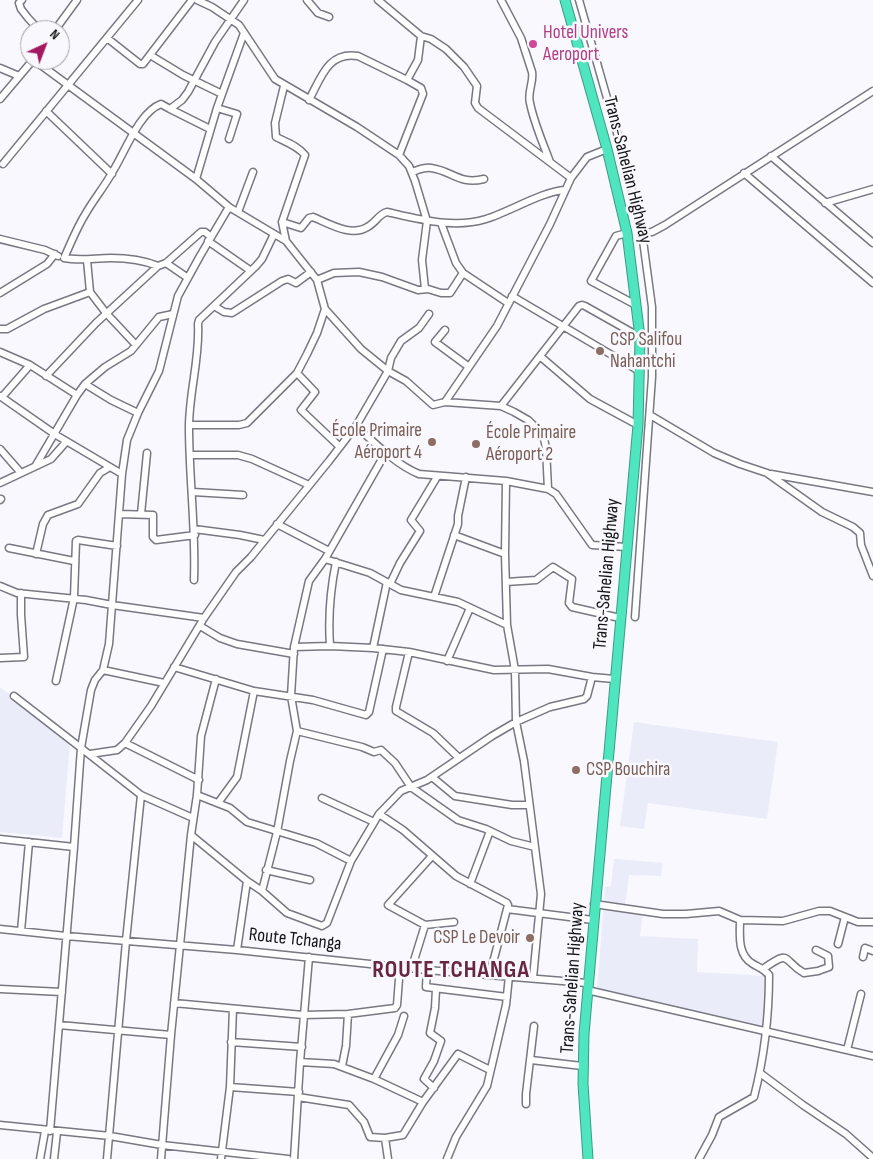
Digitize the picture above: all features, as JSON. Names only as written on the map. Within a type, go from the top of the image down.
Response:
[{"type":"highway","name":"Trans-Sahelian Highway","points":[[565,0],[607,149],[628,233],[640,337],[638,424],[594,904],[582,1066],[588,1159]]},
{"type":"street","points":[[22,0],[19,3],[21,8],[31,20]]},
{"type":"street","points":[[62,20],[77,0]]},
{"type":"street","points":[[3,164],[138,0]]},
{"type":"street","points":[[107,38],[140,64],[143,64],[192,0]]},
{"type":"street","points":[[197,0],[212,6],[232,18],[244,30],[244,34],[271,75],[284,86],[357,127],[399,155],[409,166],[427,222],[422,260],[425,289]]},
{"type":"street","points":[[170,109],[182,100],[215,42],[244,0]]},
{"type":"street","points":[[307,0],[318,13],[329,17]]},
{"type":"street","points":[[378,0],[421,36],[437,43],[468,72],[477,86],[475,103],[478,108],[570,178]]},
{"type":"street","points":[[501,0],[521,38],[532,72],[529,90],[530,103],[550,162]]},
{"type":"street","points":[[579,0],[625,161],[642,233],[652,307],[650,415],[635,617]]},
{"type":"street","points":[[196,179],[210,129],[244,34]]},
{"type":"street","points":[[407,80],[418,60],[421,36]]},
{"type":"street","points":[[309,100],[325,69],[333,60],[350,54],[358,56],[421,88],[422,94],[399,155]]},
{"type":"street","points":[[150,55],[183,75],[222,94]]},
{"type":"street","points":[[0,68],[19,76]]},
{"type":"street","points":[[0,99],[25,70]]},
{"type":"street","points":[[47,70],[196,179],[230,207],[286,241],[317,280],[324,310],[361,349],[388,371],[406,381],[433,405],[444,402],[501,406],[528,420],[543,434],[546,448],[548,489]]},
{"type":"street","points":[[284,86],[275,123],[276,137],[293,145],[305,155],[282,222],[286,241]]},
{"type":"street","points":[[642,233],[652,232],[665,225],[873,91]]},
{"type":"street","points":[[64,258],[85,213],[112,174],[133,134],[144,118],[159,104],[210,129]]},
{"type":"street","points":[[217,108],[237,114],[229,139]]},
{"type":"street","points":[[46,112],[112,174]]},
{"type":"street","points":[[444,402],[497,326],[550,224],[570,178],[587,157],[607,149]]},
{"type":"street","points":[[771,156],[873,243]]},
{"type":"street","points":[[412,172],[422,168],[431,168],[466,181],[484,179]]},
{"type":"street","points":[[238,212],[253,172]]},
{"type":"street","points":[[744,173],[873,282]]},
{"type":"street","points":[[825,203],[873,189]]},
{"type":"street","points":[[282,222],[301,228],[309,218],[313,217],[344,230],[355,231],[371,226],[382,213],[387,212],[427,222],[476,222],[553,191],[565,190]]},
{"type":"street","points":[[54,1159],[51,1131],[81,748],[91,690],[95,680],[103,670],[109,644],[122,474],[127,440],[159,371],[178,296],[230,207]]},
{"type":"street","points":[[441,223],[456,263],[464,273],[508,303]]},
{"type":"street","points":[[46,376],[76,342],[106,313],[158,266],[166,263],[201,232],[205,232],[210,239],[251,271]]},
{"type":"street","points":[[628,233],[616,236],[591,281],[636,305]]},
{"type":"street","points":[[194,580],[193,492],[189,426],[198,357],[198,324],[199,320],[262,259],[274,234]]},
{"type":"street","points":[[0,239],[45,250],[64,258],[87,260],[125,258],[158,266]]},
{"type":"street","points":[[0,293],[47,264],[55,254]]},
{"type":"street","points":[[87,260],[90,292],[106,313],[136,345]]},
{"type":"street","points":[[166,263],[188,278]]},
{"type":"street","points":[[214,306],[224,312],[232,313],[285,279],[296,282],[311,272]]},
{"type":"street","points":[[317,280],[334,273],[359,272],[382,277],[418,290],[425,289],[450,293],[464,273]]},
{"type":"street","points":[[0,329],[7,329],[44,309],[90,292]]},
{"type":"street","points":[[512,296],[639,372]]},
{"type":"street","points":[[501,406],[541,358],[576,309],[582,305],[640,337]]},
{"type":"street","points":[[189,426],[239,425],[247,423],[298,373],[317,332],[324,310]]},
{"type":"street","points":[[36,465],[85,384],[105,367],[131,351],[159,317],[173,314]]},
{"type":"street","points":[[90,754],[117,750],[125,743],[151,706],[204,618],[236,572],[309,486],[356,426],[388,371],[391,358],[400,341],[419,328],[429,314]]},
{"type":"street","points":[[445,330],[435,342],[469,367]]},
{"type":"street","points":[[0,352],[30,365],[77,395]]},
{"type":"street","points":[[541,358],[590,399],[638,424]]},
{"type":"street","points":[[30,365],[1,397],[66,442],[122,474]]},
{"type":"street","points":[[298,373],[315,392],[301,410],[340,447]]},
{"type":"street","points":[[85,384],[110,400],[138,413]]},
{"type":"street","points":[[650,415],[714,453],[740,464],[767,473],[873,492]]},
{"type":"street","points":[[356,426],[386,452],[410,470],[419,474],[437,477],[466,477],[506,481],[548,489],[556,494],[592,545],[627,547]]},
{"type":"street","points":[[0,483],[54,456],[66,442]]},
{"type":"street","points":[[0,449],[21,473]]},
{"type":"street","points":[[262,891],[277,832],[297,731],[291,696],[294,650],[309,581],[325,559],[386,452]]},
{"type":"street","points":[[141,514],[147,453]]},
{"type":"street","points":[[191,455],[238,454],[252,458],[309,486]]},
{"type":"street","points":[[36,554],[43,524],[48,515],[78,504],[100,473],[110,467]]},
{"type":"street","points":[[767,473],[822,512],[845,522],[860,532],[862,545],[873,576]]},
{"type":"street","points":[[373,648],[388,583],[420,530],[410,520],[437,477]]},
{"type":"street","points":[[434,597],[458,524],[466,477]]},
{"type":"street","points":[[506,481],[506,625],[515,670],[516,722],[524,761],[541,894],[533,978]]},
{"type":"street","points":[[193,492],[243,495]]},
{"type":"street","points":[[119,514],[153,516],[153,536],[156,540],[194,532],[248,536],[264,540]]},
{"type":"street","points":[[277,524],[329,552]]},
{"type":"street","points":[[454,534],[505,554]]},
{"type":"street","points":[[56,681],[74,598],[74,561],[77,540],[117,546]]},
{"type":"street","points":[[9,548],[74,561]]},
{"type":"street","points":[[325,559],[359,569],[410,593],[451,600],[506,625]]},
{"type":"street","points":[[330,646],[328,616],[336,562]]},
{"type":"street","points":[[506,582],[536,580],[553,566],[572,579],[569,603],[572,607],[620,618]]},
{"type":"street","points":[[0,586],[21,593],[74,598],[204,618]]},
{"type":"street","points":[[0,658],[24,658],[20,614],[21,593]]},
{"type":"street","points":[[447,661],[470,608]]},
{"type":"street","points":[[200,626],[220,638],[237,644],[294,650],[330,646],[373,648],[410,652],[494,670],[548,668],[592,677],[614,679]]},
{"type":"street","points":[[174,667],[254,691],[291,696],[367,714],[383,649]]},
{"type":"street","points":[[410,652],[396,712],[433,733],[459,758]]},
{"type":"street","points":[[103,670],[164,682]]},
{"type":"street","points":[[191,835],[291,916],[324,926],[351,861],[374,822],[397,794],[432,777],[516,722],[550,707],[586,698],[592,677]]},
{"type":"street","points":[[161,1159],[191,835],[198,796],[201,736],[216,679]]},
{"type":"street","points":[[218,803],[237,777],[254,691]]},
{"type":"street","points":[[14,696],[141,795],[193,818]]},
{"type":"street","points":[[297,731],[362,747],[372,752],[381,750],[395,763],[411,787],[458,820],[490,831],[511,841],[535,847]]},
{"type":"street","points":[[125,743],[198,780]]},
{"type":"street","points":[[432,777],[455,796],[512,805],[529,805]]},
{"type":"street","points":[[107,1159],[141,795]]},
{"type":"street","points":[[198,796],[233,810],[247,822],[316,843],[351,861]]},
{"type":"street","points":[[322,798],[374,822]]},
{"type":"street","points":[[380,814],[403,830],[456,876],[507,903],[508,906],[490,974]]},
{"type":"street","points":[[470,884],[490,831]]},
{"type":"street","points":[[0,839],[74,847]]},
{"type":"street","points":[[21,932],[29,842]]},
{"type":"street","points":[[432,856],[388,905],[425,925],[454,922]]},
{"type":"street","points":[[266,870],[310,880]]},
{"type":"street","points":[[237,950],[247,881]]},
{"type":"street","points":[[594,904],[663,914],[719,911],[740,920],[783,921],[819,911],[830,911],[858,922],[873,922]]},
{"type":"street","points":[[507,909],[593,920]]},
{"type":"street","points":[[838,944],[845,917]]},
{"type":"street","points":[[699,1159],[719,1117],[754,1097],[760,1073],[766,1031],[769,976],[763,969],[749,961],[742,951],[740,920]]},
{"type":"street","points":[[412,967],[425,925]]},
{"type":"street","name":"Route Tchanga","points":[[0,929],[237,950],[427,970],[533,978],[587,987],[873,1056]]},
{"type":"street","points":[[863,957],[865,948],[873,950]]},
{"type":"street","points":[[763,969],[776,959],[783,957],[787,958],[804,972],[818,971],[829,967],[828,956],[816,950]]},
{"type":"street","points":[[294,1159],[303,1015],[309,957]]},
{"type":"street","points":[[174,1004],[303,1015],[348,1014],[396,1007],[400,966]]},
{"type":"street","points":[[427,970],[425,987],[507,997]]},
{"type":"street","points":[[447,1159],[456,1137],[487,1086],[507,997],[509,976]]},
{"type":"street","points":[[0,988],[62,992]]},
{"type":"street","points":[[434,1088],[424,1079],[434,1061],[441,1041],[430,1033],[435,1008],[436,989]]},
{"type":"street","points":[[847,1050],[861,994]]},
{"type":"street","points":[[221,1156],[230,1087],[233,1009]]},
{"type":"street","points":[[342,1066],[346,1046],[348,1014]]},
{"type":"street","points":[[374,1079],[398,1035],[404,1016]]},
{"type":"street","points":[[59,1025],[171,1035]]},
{"type":"street","points":[[526,1104],[534,1026]]},
{"type":"street","points":[[231,1042],[302,1047]]},
{"type":"street","points":[[230,1087],[299,1095],[349,1105],[364,1122],[370,1138],[385,1138],[403,1135],[423,1102],[458,1054],[490,1070]]},
{"type":"street","points":[[531,1060],[582,1066]]},
{"type":"street","points":[[300,1062],[333,1063],[374,1079],[423,1102]]},
{"type":"street","points":[[760,1073],[846,1134],[873,1158]]},
{"type":"street","points":[[0,1125],[110,1136],[221,1156],[288,1159]]},
{"type":"street","points":[[40,1159],[51,1131]]},
{"type":"street","points":[[385,1138],[388,1159]]},
{"type":"shaded area","points":[[0,687],[70,743],[62,838],[0,832]]},
{"type":"shaded area","points":[[634,722],[778,742],[767,819],[648,803],[644,829],[620,826]]},
{"type":"shaded area","points":[[614,859],[663,863],[661,876],[629,875],[625,906],[643,913],[640,936],[698,939],[697,972],[768,976],[765,1028],[597,991],[605,887],[611,886]]},
{"type":"place","name":"Hotel Univers Aeroport","points":[[533,44]]},
{"type":"place","name":"CSP Salifou Nahantchi","points":[[600,351]]},
{"type":"place","name":"École Primaire Aéroport 4","points":[[432,442]]},
{"type":"place","name":"École Primaire Aéroport 2","points":[[476,444]]},
{"type":"place","name":"CSP Bouchira","points":[[576,770]]},
{"type":"place","name":"CSP Le Devoir","points":[[530,938]]},
{"type":"district","name":"ROUTE TCHANGA","points":[[451,971]]}]
